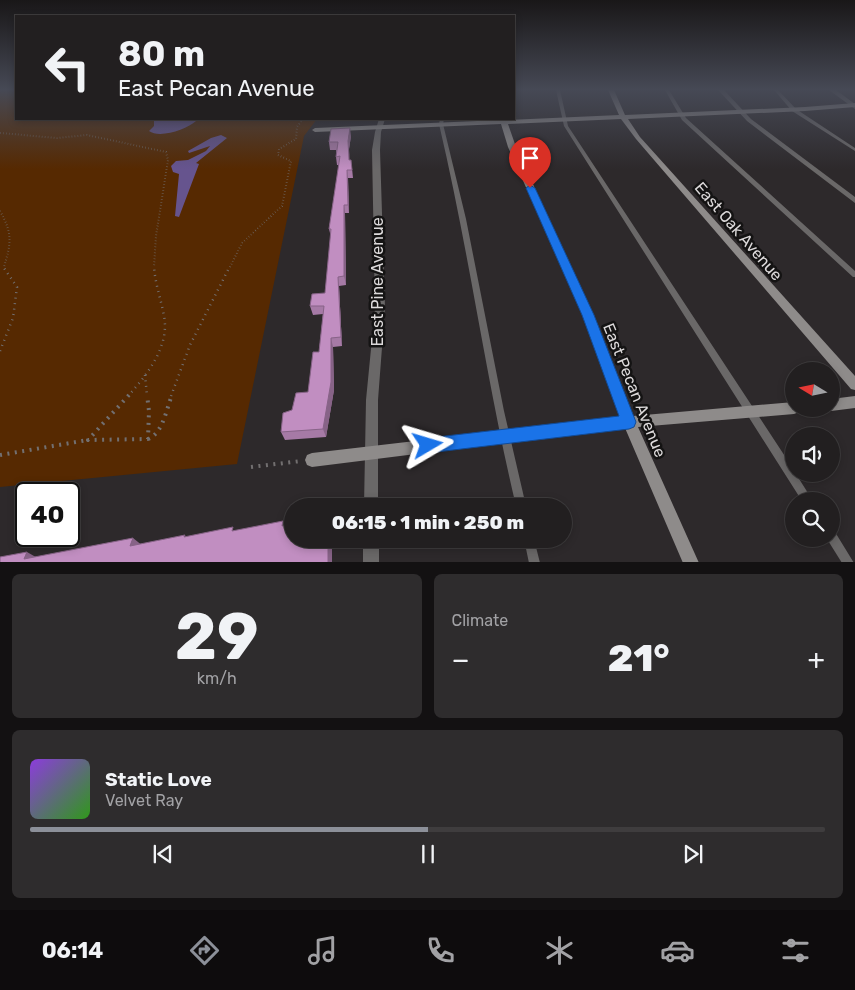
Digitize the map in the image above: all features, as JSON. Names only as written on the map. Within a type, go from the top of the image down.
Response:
[{"type":"street","points":[[515,120],[637,116]]},
{"type":"street","points":[[745,116],[855,201]]},
{"type":"street","name":"East Oak Avenue","points":[[622,117],[648,150],[855,385]]},
{"type":"street","points":[[315,130],[381,123],[503,120]]},
{"type":"street","name":"East Pecan Avenue","points":[[503,120],[512,147],[588,315],[629,422],[691,562]]},
{"type":"street","name":"East Pine Avenue","points":[[371,498],[370,452],[374,370],[379,328],[376,150],[381,123]]},
{"type":"street","points":[[840,404],[855,402]]},
{"type":"street","points":[[312,460],[629,422],[785,409]]},
{"type":"street","points":[[371,548],[371,562]]},
{"type":"lane","points":[[683,116],[855,275]]},
{"type":"lane","points":[[803,116],[855,150]]},
{"type":"lane","points":[[563,119],[802,492]]},
{"type":"lane","points":[[441,122],[460,201],[504,436],[519,498]]},
{"type":"lane","points":[[839,547],[849,562]]},
{"type":"lane","points":[[531,548],[535,562]]},
{"type":"path","points":[[0,455],[88,440],[118,441],[148,439],[155,436],[159,430],[190,345],[242,243],[282,206],[291,161],[278,155],[280,149],[296,139],[298,127],[302,120]]},
{"type":"path","points":[[0,133],[57,138],[95,136],[166,152],[168,160],[158,214],[155,281],[166,318],[163,341],[145,375],[88,440]]},
{"type":"path","points":[[0,211],[9,226],[12,238],[4,268],[17,287],[13,318],[0,351]]},
{"type":"path","points":[[145,375],[148,439]]},
{"type":"path","points":[[251,467],[312,460]]},
{"type":"shaded area","points":[[0,116],[15,116],[15,120],[316,120],[304,136],[237,464],[52,482],[15,482],[15,486],[0,487]]},
{"type":"shaded area","points":[[154,120],[196,121],[180,130],[160,134],[149,131],[154,126]]},
{"type":"shaded area","points":[[221,135],[227,138],[196,163],[199,164],[179,217],[175,216],[179,174],[173,172],[171,166],[176,161],[188,160],[206,151],[210,146],[189,153],[188,151],[211,138]]},
{"type":"building","points":[[350,128],[348,141],[349,160],[351,160],[352,170],[347,170],[348,205],[344,205],[344,276],[338,277],[341,337],[331,338],[331,382],[323,429],[281,432],[283,413],[292,410],[296,393],[308,392],[313,352],[319,352],[324,306],[310,306],[312,294],[325,293],[331,229],[329,229],[340,156],[336,157],[338,142],[329,142],[331,129]]},
{"type":"building","points":[[283,521],[284,548],[328,548],[328,562],[0,562],[0,557],[27,552],[24,559],[133,538],[130,546],[233,527],[232,531]]},
{"type":"route","points":[[428,445],[629,422],[597,343],[588,315],[530,188]]}]
